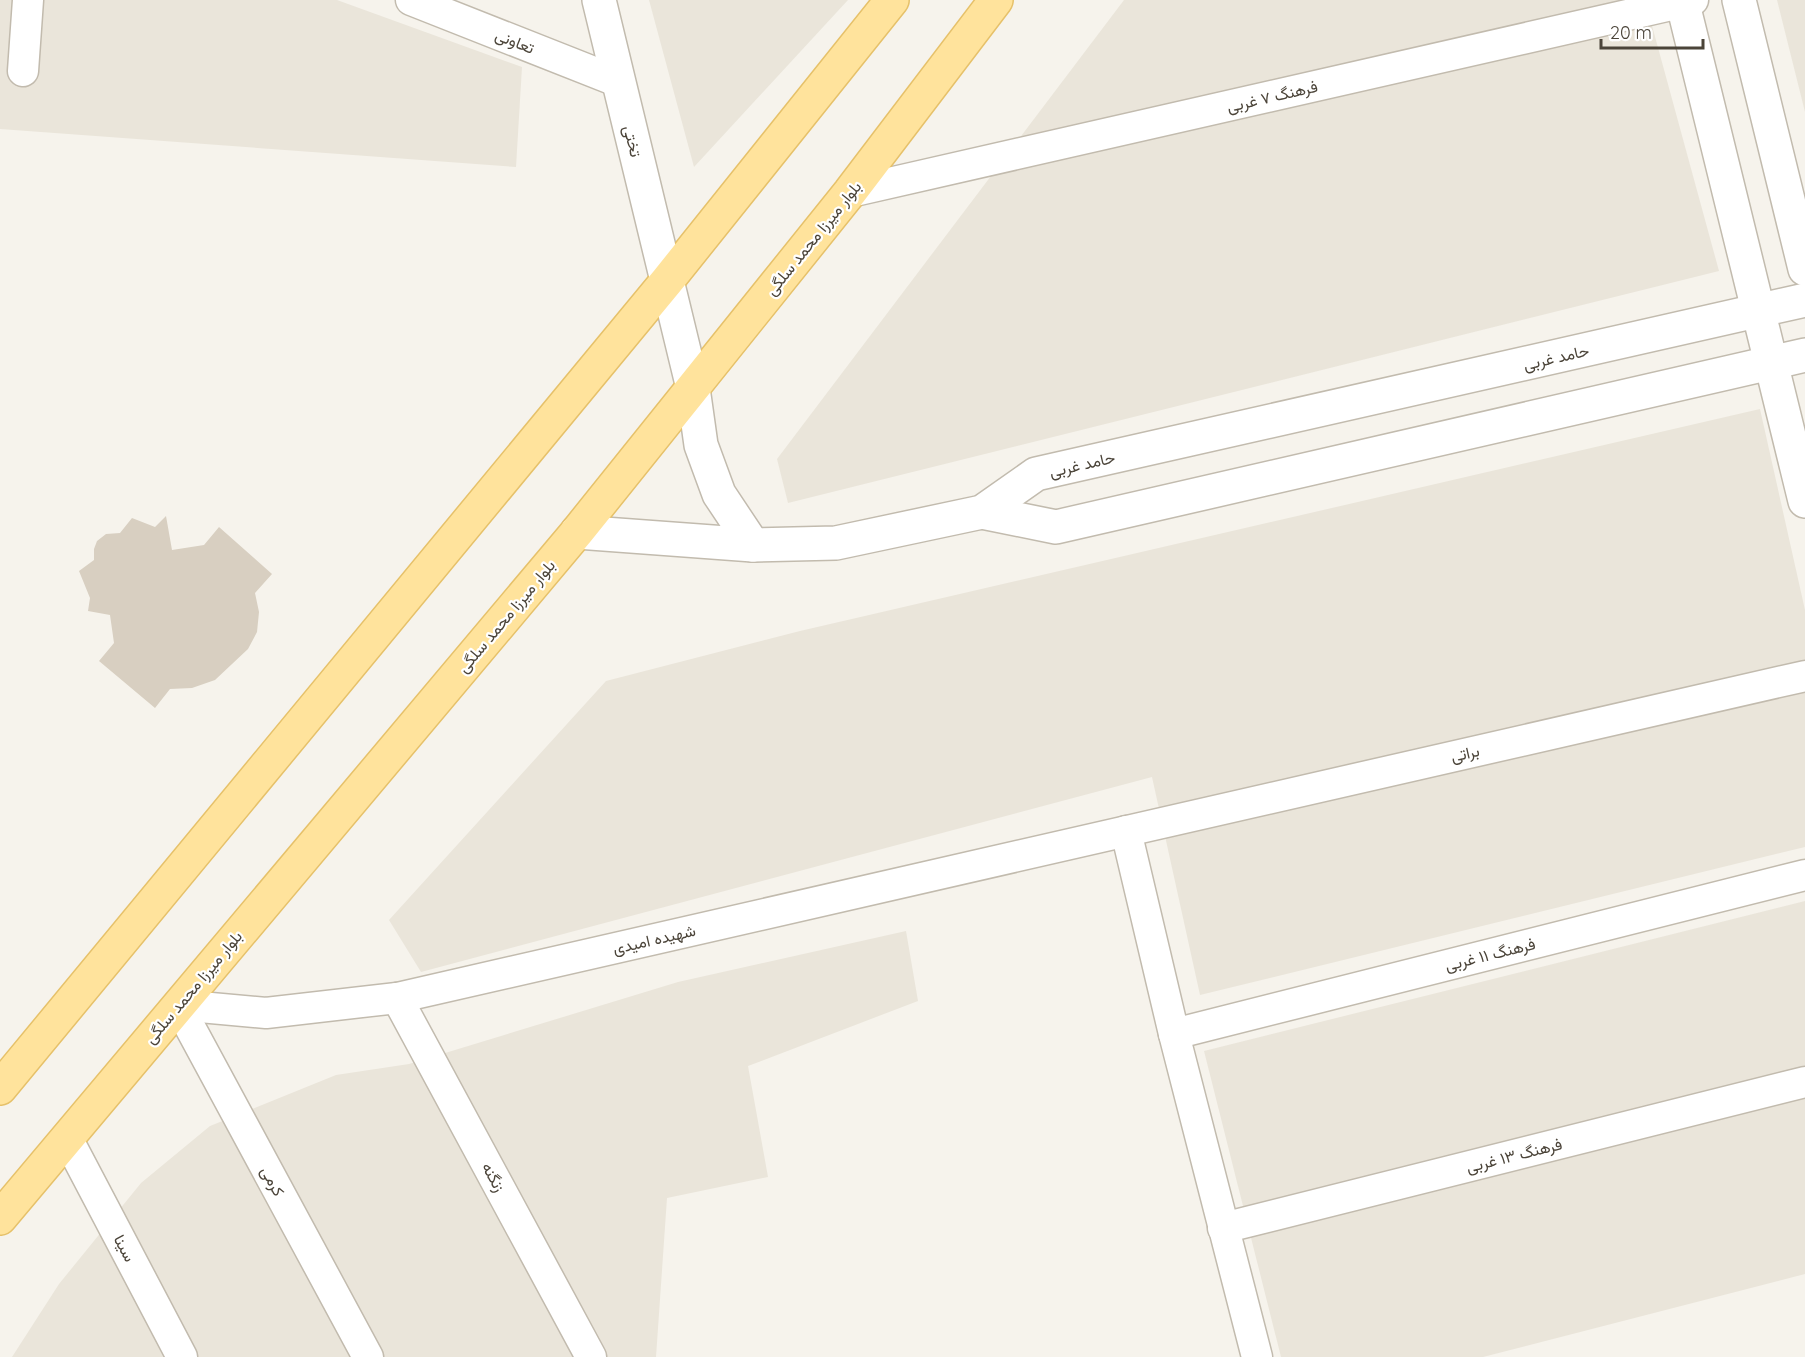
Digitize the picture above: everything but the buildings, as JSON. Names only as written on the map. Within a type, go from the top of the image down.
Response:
[{"type":"main road","points":[[0,1088],[667,281],[892,0]]},
{"type":"main road","name":"بلوار میرزا محمد سلگی","points":[[0,1218],[577,532],[850,192],[996,0]]},
{"type":"street","points":[[23,71],[28,0]]},
{"type":"street","name":"تعاونی","points":[[411,0],[619,82]]},
{"type":"street","name":"تختی","points":[[599,0],[693,388],[701,445],[719,494],[753,545]]},
{"type":"street","points":[[1739,0],[1805,269]]},
{"type":"street","points":[[1686,1],[1805,501]]},
{"type":"street","name":"فرهنگ ۷ غربی","points":[[850,192],[1686,1]]},
{"type":"street","name":"حامد غربی","points":[[982,512],[1036,474],[1805,300]]},
{"type":"street","points":[[577,532],[753,545],[836,543],[982,512],[1056,527],[1805,355]]},
{"type":"street","name":"براتی","points":[[1126,831],[1805,676]]},
{"type":"street","points":[[1126,831],[1222,1228],[1257,1357]]},
{"type":"street","name":"شهیده امیدی","points":[[178,1005],[266,1013],[397,998],[1126,831]]},
{"type":"street","name":"فرهنگ ۱۱ غربی","points":[[1174,1034],[1805,874]]},
{"type":"street","name":"زنگنه","points":[[397,998],[591,1357]]},
{"type":"street","name":"کرمی","points":[[178,1005],[368,1357]]},
{"type":"street","name":"فرهنگ ۱۳ غربی","points":[[1222,1228],[1805,1082]]},
{"type":"street","name":"سینا","points":[[67,1138],[182,1357]]},
{"type":"shaded area","points":[[0,0],[337,0],[522,67],[516,167],[0,129]]},
{"type":"shaded area","points":[[649,0],[848,0],[694,167]]},
{"type":"shaded area","points":[[1124,0],[1645,0],[1719,271],[788,503],[777,459]]},
{"type":"shaded area","points":[[1777,0],[1805,0],[1805,112]]},
{"type":"shaded area","points":[[1760,409],[1805,610],[1805,847],[1200,995],[1152,777],[421,972],[389,920],[606,681],[800,631]]},
{"type":"shaded area","points":[[1805,901],[1805,1274],[1483,1357],[1281,1357],[1204,1051]]},
{"type":"shaded area","points":[[906,931],[918,1001],[748,1066],[768,1177],[667,1198],[656,1357],[12,1357],[59,1284],[141,1183],[210,1126],[336,1075],[409,1064],[678,982]]}]
